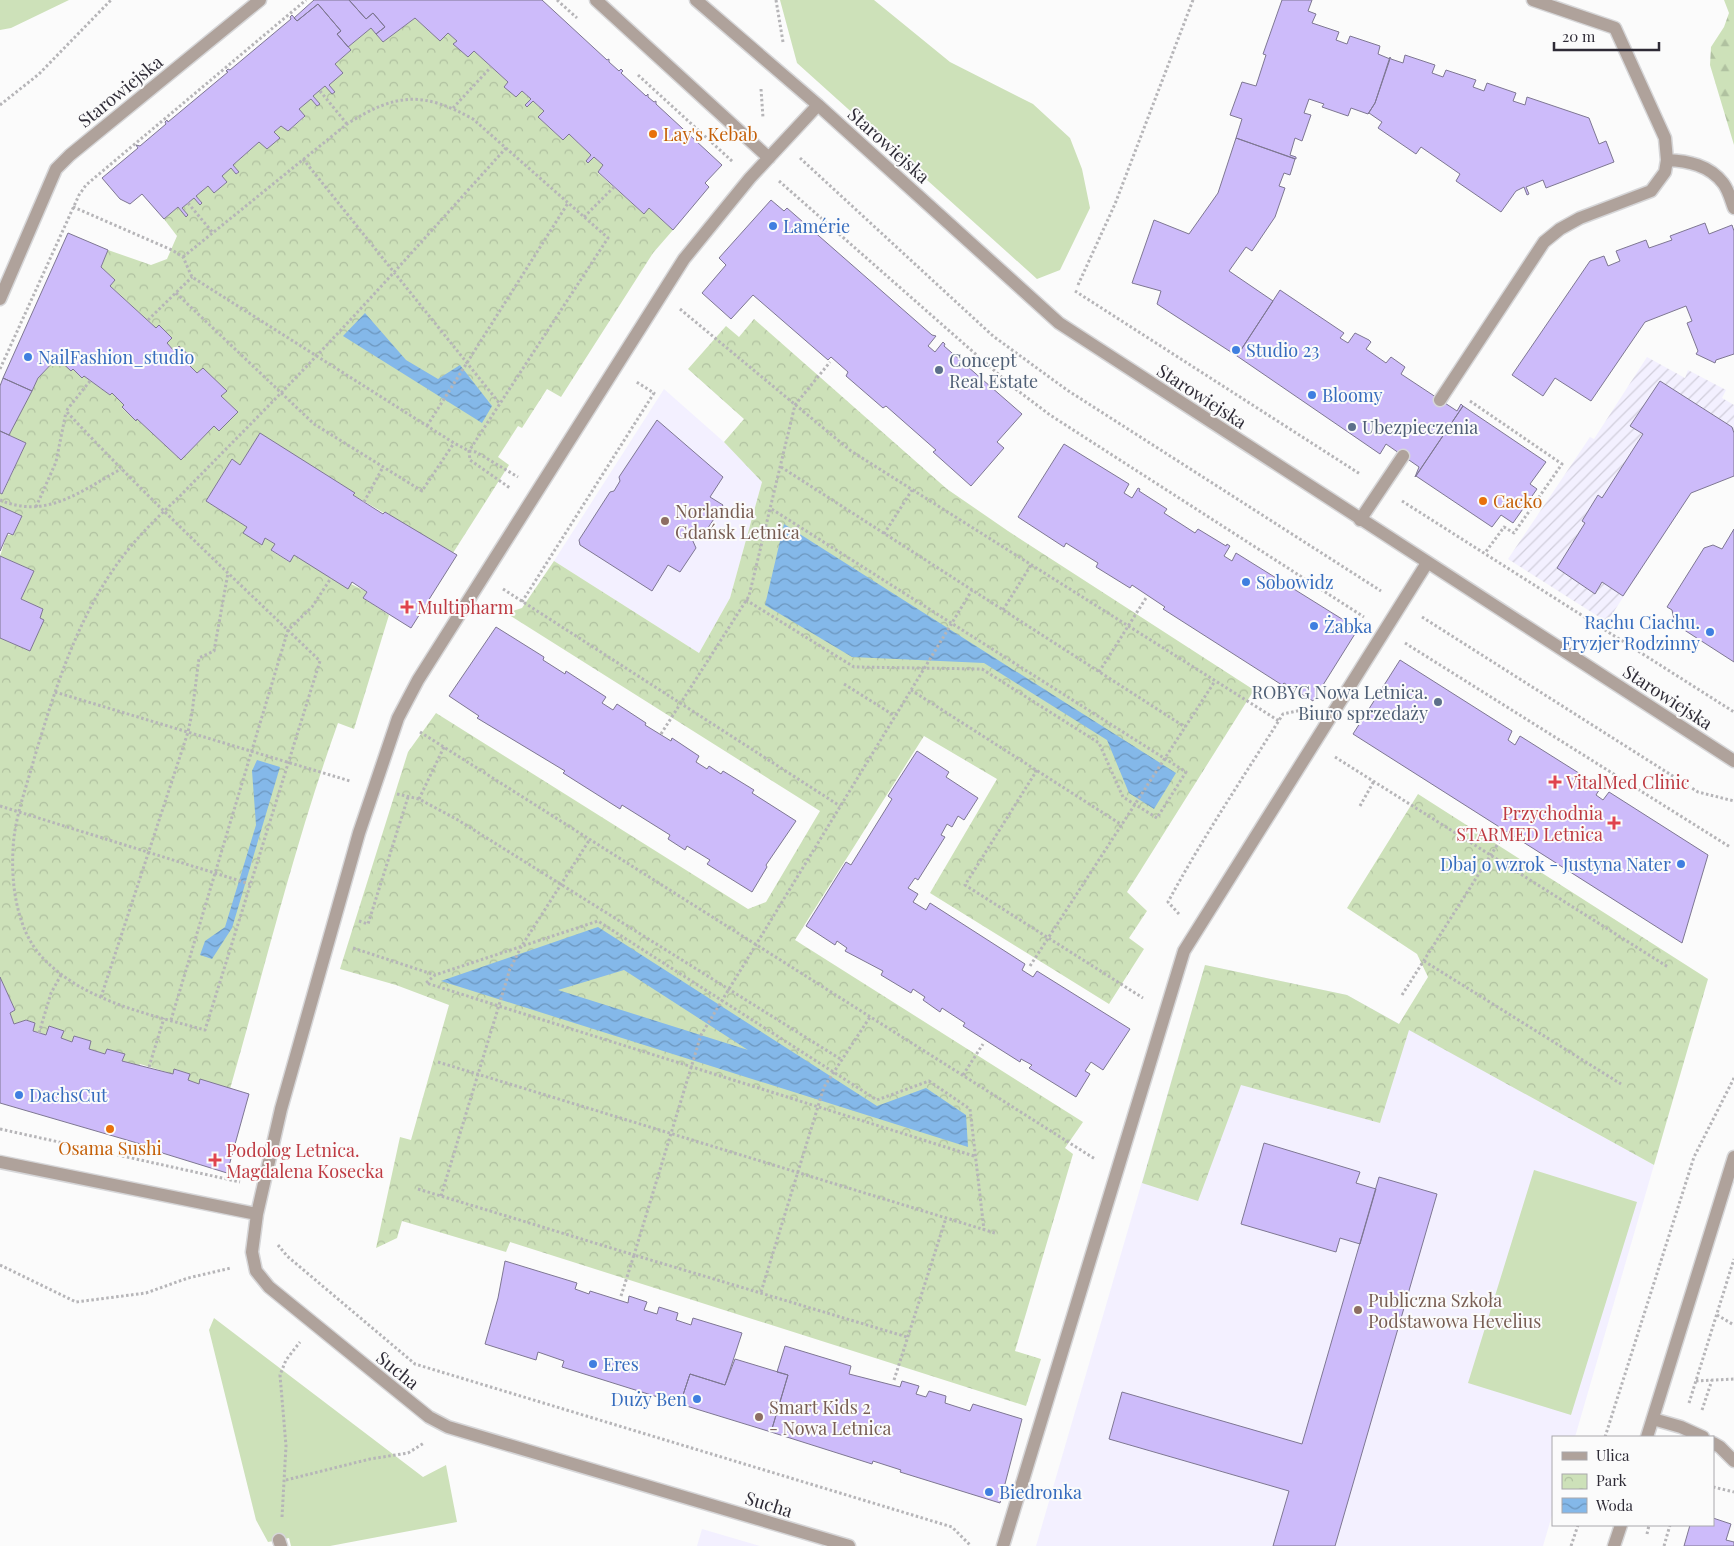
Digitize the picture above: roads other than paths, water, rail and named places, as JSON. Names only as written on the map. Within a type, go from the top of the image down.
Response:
[{"type":"street","name":"Starowiejska","points":[[0,298],[56,169],[260,0]]},
{"type":"street","points":[[596,0],[766,162]]},
{"type":"street","name":"Starowiejska","points":[[696,0],[778,69],[1059,322],[1360,520],[1734,761]]},
{"type":"street","points":[[1440,400],[1544,242],[1560,229],[1580,218],[1651,191],[1665,172],[1667,160],[1665,138],[1615,28],[1533,0]]},
{"type":"street","points":[[0,1162],[257,1214],[291,1072],[336,913],[359,833],[398,718],[418,680],[684,259],[783,142],[818,105]]},
{"type":"street","points":[[1667,160],[1692,163],[1709,170],[1724,183],[1734,208]]},
{"type":"street","points":[[1360,520],[1403,456]]},
{"type":"street","points":[[1003,1546],[1184,951],[1427,563]]},
{"type":"street","points":[[1647,1436],[1734,1157]]},
{"type":"street","name":"Sucha","points":[[257,1214],[252,1252],[256,1271],[269,1287],[429,1417],[448,1427],[849,1546]]},
{"type":"street","points":[[1653,1419],[1681,1427],[1701,1436]]},
{"type":"street","points":[[1714,1443],[1720,1446],[1734,1461]]},
{"type":"street","points":[[1614,1546],[1621,1526]]},
{"type":"water","points":[[365,313],[406,360],[438,379],[460,365],[492,406],[482,423],[343,336]]},
{"type":"water","points":[[784,524],[1176,773],[1154,809],[1129,793],[1107,740],[984,663],[852,657],[765,605]]},
{"type":"water","points":[[257,760],[280,767],[232,928],[212,959],[200,955],[205,941],[225,927],[256,825],[252,771]]},
{"type":"water","points":[[598,927],[877,1106],[926,1088],[966,1115],[968,1147],[441,981]],"holes":[[[624,970],[748,1050],[558,990]]]},
{"type":"place","name":"Lay's Kebab","points":[[653,134]]},
{"type":"place","name":"Lamérie","points":[[773,226]]},
{"type":"place","name":"Studio 23","points":[[1236,350]]},
{"type":"place","name":"NailFashion_studio","points":[[28,357]]},
{"type":"place","name":"Concept Real Estate","points":[[939,370]]},
{"type":"place","name":"Bloomy","points":[[1312,395]]},
{"type":"place","name":"Ubezpieczenia","points":[[1352,427]]},
{"type":"place","name":"Cacko","points":[[1483,501]]},
{"type":"place","name":"Norlandia Gdańsk Letnica","points":[[665,521]]},
{"type":"place","name":"Sobowidz","points":[[1246,582]]},
{"type":"place","name":"Multipharm","points":[[407,607]]},
{"type":"place","name":"Żabka","points":[[1314,626]]},
{"type":"place","name":"Rachu Ciachu. Fryzjer Rodzinny","points":[[1710,632]]},
{"type":"place","name":"ROBYG Nowa Letnica. Biuro sprzedaży","points":[[1438,702]]},
{"type":"place","name":"VitalMed Clinic","points":[[1555,782]]},
{"type":"place","name":"Przychodnia STARMED Letnica","points":[[1614,823]]},
{"type":"place","name":"Dbaj o wzrok - Justyna Nater","points":[[1681,864]]},
{"type":"place","name":"DachsCut","points":[[19,1095]]},
{"type":"place","name":"Osama Sushi","points":[[110,1129]]},
{"type":"place","name":"Podolog Letnica. Magdalena Kosecka","points":[[215,1160]]},
{"type":"place","name":"Publiczna Szkoła Podstawowa Hevelius","points":[[1358,1310]]},
{"type":"place","name":"Eres","points":[[593,1364]]},
{"type":"place","name":"Duży Ben","points":[[697,1399]]},
{"type":"place","name":"Smart Kids 2 - Nowa Letnica","points":[[759,1417]]},
{"type":"place","name":"Biedronka","points":[[989,1492]]}]
